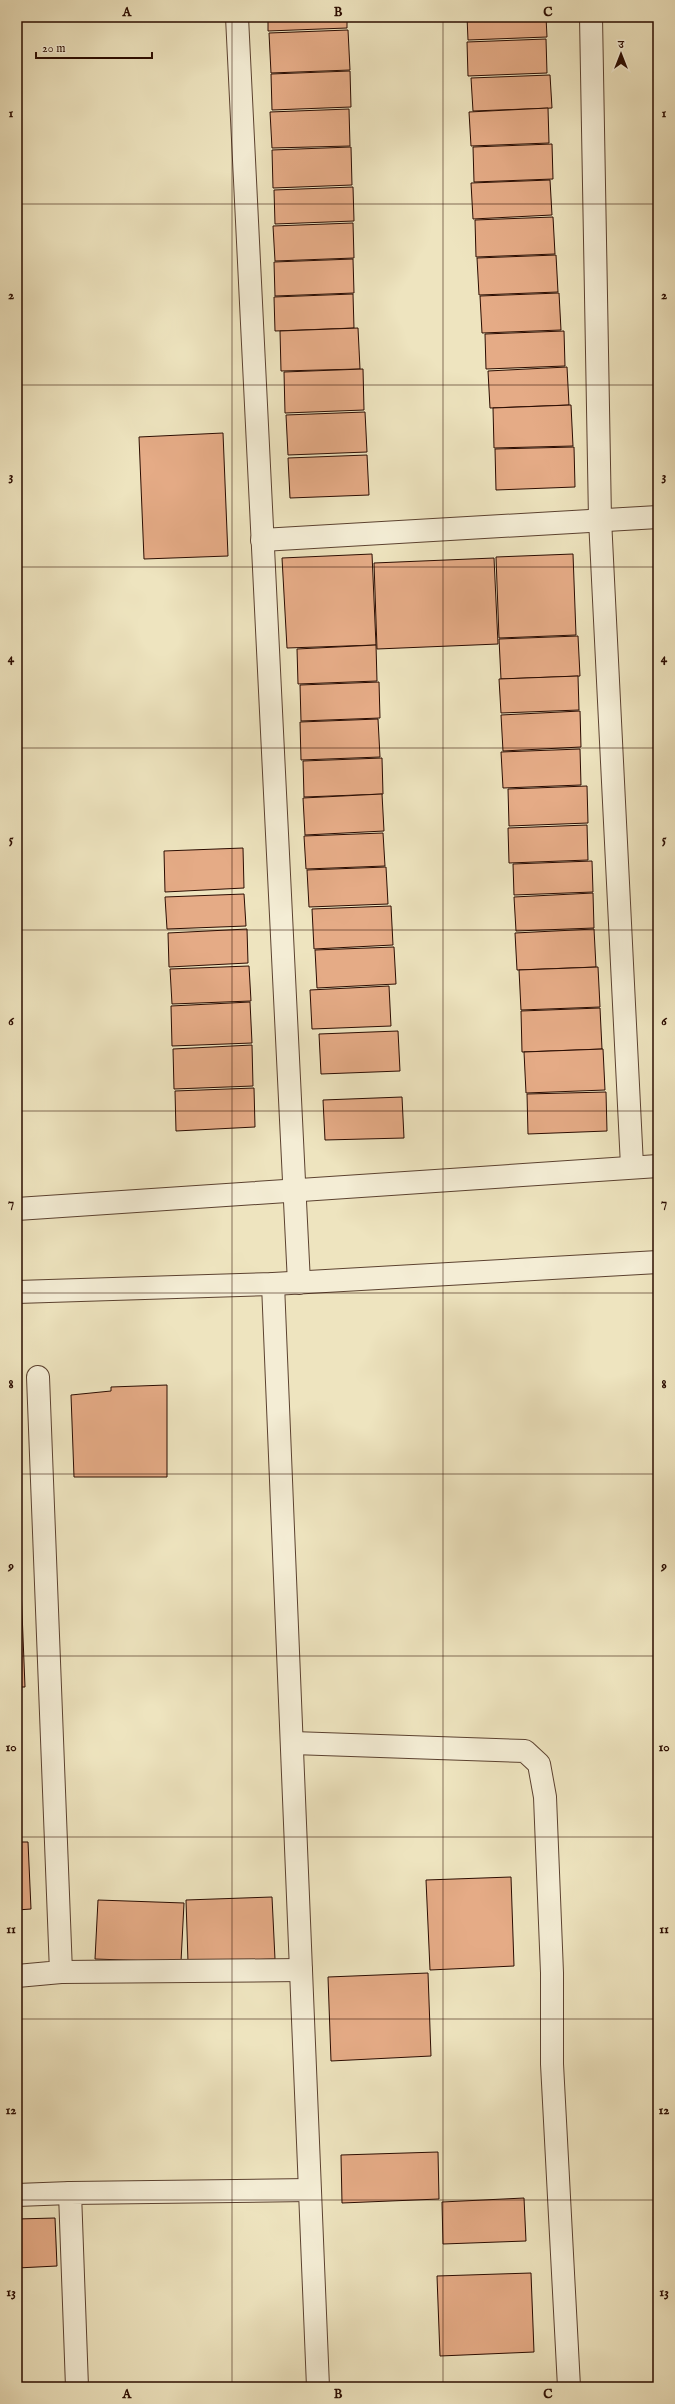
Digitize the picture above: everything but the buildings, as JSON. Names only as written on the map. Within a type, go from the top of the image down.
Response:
[{"type":"street","points":[[237,17],[262,540],[296,1189],[299,1283]]},
{"type":"street","points":[[591,17],[600,519],[632,1166]]},
{"type":"street","points":[[262,540],[600,519],[658,517]]},
{"type":"street","points":[[17,1209],[632,1166],[658,1166]]},
{"type":"street","points":[[17,1292],[299,1283],[658,1262]]},
{"type":"street","points":[[274,1284],[318,2387]]},
{"type":"street","points":[[38,1377],[61,1972]]},
{"type":"street","points":[[292,1743],[526,1751],[539,1764],[545,1797],[552,1973],[552,2064],[569,2387]]},
{"type":"street","points":[[17,1976],[61,1972],[301,1970]]},
{"type":"street","points":[[17,2195],[70,2192],[309,2190]]},
{"type":"street","points":[[70,2192],[78,2387]]}]
